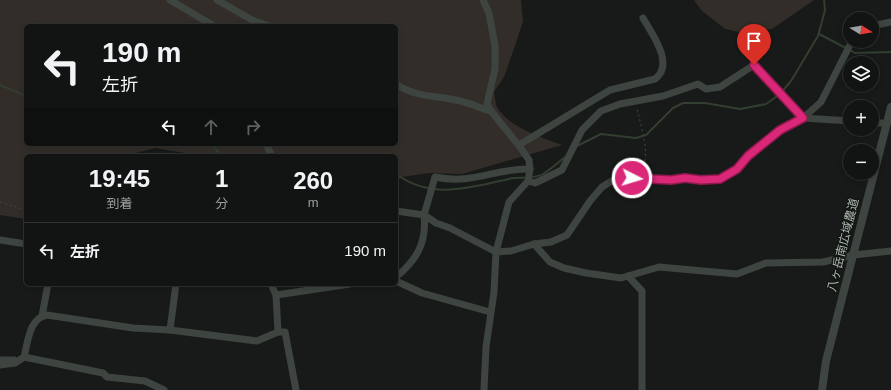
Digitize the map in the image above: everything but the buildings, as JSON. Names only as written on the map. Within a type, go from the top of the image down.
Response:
[{"type":"street","points":[[170,0],[211,24]]},
{"type":"street","points":[[217,0],[254,21],[264,24]]},
{"type":"street","points":[[483,0],[490,19],[495,46],[495,69],[487,104],[490,111],[519,145],[529,160],[530,169],[528,181],[509,202],[496,252],[494,292],[486,347],[484,390]]},
{"type":"street","points":[[519,145],[610,90],[655,79],[659,76],[663,63],[660,48],[643,18]]},
{"type":"street","points":[[879,25],[891,22]]},
{"type":"street","points":[[398,211],[424,215],[436,224],[450,228],[496,252],[511,251],[534,244],[551,242],[566,235],[590,201],[602,188],[618,177],[671,180],[685,178],[701,180],[720,179],[737,169],[748,156],[780,130],[803,118],[821,102],[849,48]]},
{"type":"street","points":[[528,181],[535,183],[562,170],[582,130],[601,111],[620,104],[663,96],[698,84],[706,90],[720,87],[754,65],[803,118],[843,121]]},
{"type":"street","points":[[398,85],[414,93],[467,102],[479,108],[490,111]]},
{"type":"street","name":"八ヶ岳南広域農道","points":[[822,390],[826,361],[891,107]]},
{"type":"street","points":[[398,275],[410,266],[422,242],[426,231],[424,215],[435,177],[449,180],[463,180],[517,168],[530,169]]},
{"type":"street","points":[[0,240],[24,244]]},
{"type":"street","points":[[534,244],[550,262],[564,268],[621,278],[659,267],[737,274],[766,263],[823,262],[853,255],[891,251]]},
{"type":"street","points":[[628,276],[642,292],[642,390]]},
{"type":"street","points":[[398,282],[422,293],[490,312]]},
{"type":"street","points":[[42,316],[48,286]]},
{"type":"street","points":[[170,330],[176,286]]},
{"type":"street","points":[[272,286],[276,295],[278,332]]},
{"type":"street","points":[[276,295],[337,286]]},
{"type":"street","points":[[0,365],[15,363],[22,358],[31,330],[36,321],[42,316],[47,315],[133,328],[170,330],[257,340],[278,332],[285,332],[296,390]]},
{"type":"street","points":[[0,360],[22,358],[103,373],[107,377],[145,381],[164,390]]},
{"type":"path","points":[[618,177],[623,171],[641,170],[646,159],[646,149],[635,102]]},
{"type":"path","points":[[0,202],[24,209]]},
{"type":"shaded area","points":[[0,0],[521,0],[523,21],[504,77],[494,92],[496,105],[502,114],[517,126],[562,145],[462,174],[429,173],[402,177],[398,179],[398,154],[191,154],[155,148],[132,154],[24,154],[24,219],[0,215]]},
{"type":"shaded area","points":[[694,0],[814,0],[772,29],[749,34],[725,29],[701,10]]},
{"type":"waterway","points":[[577,146],[601,134],[636,138],[646,135],[673,108],[683,103],[705,103],[740,109],[766,104],[780,94],[791,81],[818,36],[825,10],[824,0]]},
{"type":"waterway","points":[[819,34],[843,46]]},
{"type":"waterway","points":[[850,50],[855,53],[891,52]]},
{"type":"waterway","points":[[0,85],[24,95]]},
{"type":"waterway","points":[[213,146],[220,154]]},
{"type":"waterway","points":[[398,175],[410,182],[424,187],[438,190],[453,190],[513,178],[540,176],[565,157]]},
{"type":"route","points":[[632,178],[671,180],[685,178],[701,180],[720,179],[737,169],[748,156],[780,130],[803,118],[754,65]]}]
